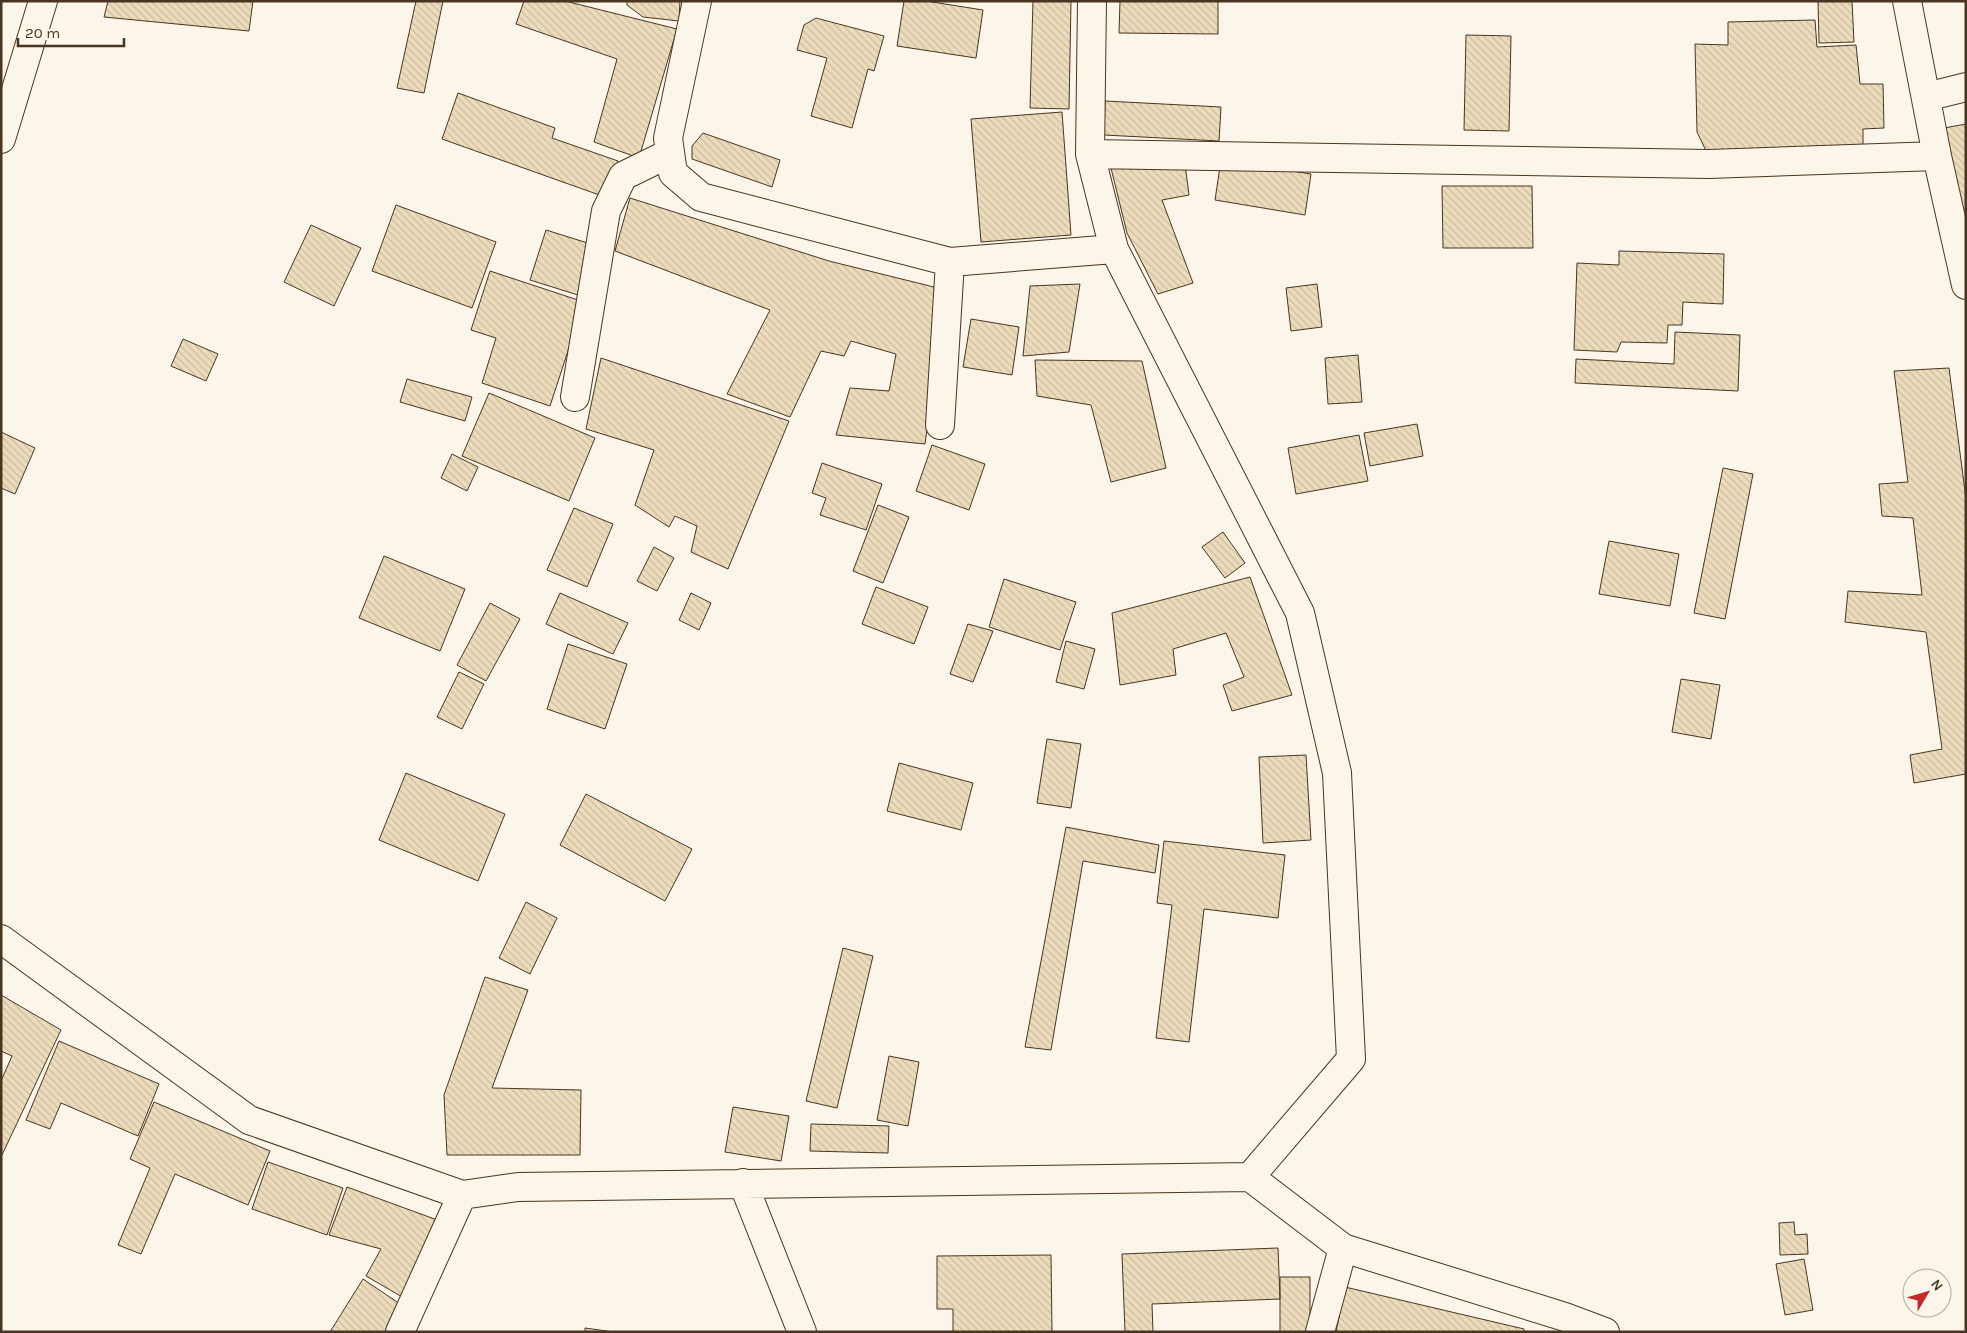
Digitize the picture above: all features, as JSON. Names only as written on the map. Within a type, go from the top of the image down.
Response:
[{"type":"street","points":[[1,139],[43,1]]},
{"type":"street","points":[[697,1],[668,138],[674,173],[701,197],[950,262],[1114,249]]},
{"type":"street","points":[[1092,1],[1090,154],[1114,249],[1300,613],[1337,774],[1351,1059],[1250,1177]]},
{"type":"street","points":[[1907,1],[1937,156],[1966,285]]},
{"type":"street","points":[[1926,97],[1966,87]]},
{"type":"street","points":[[575,397],[606,211],[623,176],[670,153]]},
{"type":"street","points":[[1090,154],[1709,164],[1937,156]]},
{"type":"street","points":[[940,425],[950,262]]},
{"type":"street","points":[[1,939],[250,1120],[462,1195],[518,1187],[1250,1177],[1343,1248],[1565,1317],[1604,1332]]},
{"type":"street","points":[[743,1184],[802,1332]]},
{"type":"street","points":[[400,1332],[462,1195]]},
{"type":"street","points":[[1320,1332],[1343,1248]]},
{"type":"building","points":[[108,1],[253,1],[249,31],[104,17]]},
{"type":"building","points":[[416,1],[443,1],[424,93],[397,88]]},
{"type":"building","points":[[524,1],[565,1],[677,29],[639,158],[594,142],[617,59],[516,24]]},
{"type":"building","points":[[627,1],[680,1],[679,21],[643,17],[627,5]]},
{"type":"building","points":[[904,1],[926,1],[983,10],[976,58],[897,46]]},
{"type":"building","points":[[1033,1],[1071,1],[1069,109],[1030,108]]},
{"type":"building","points":[[1120,1],[1218,1],[1218,34],[1119,33]]},
{"type":"building","points":[[1818,1],[1852,1],[1854,42],[1819,43]]},
{"type":"building","points":[[816,18],[884,36],[874,71],[868,69],[852,128],[811,116],[827,58],[797,50],[804,25]]},
{"type":"building","points":[[1815,20],[1817,47],[1856,45],[1860,84],[1883,84],[1884,128],[1863,129],[1863,156],[1710,159],[1697,132],[1695,44],[1728,45],[1728,22]]},
{"type":"building","points":[[1466,35],[1511,36],[1509,131],[1464,130]]},
{"type":"building","points":[[458,93],[555,128],[552,138],[618,161],[605,197],[442,139]]},
{"type":"building","points":[[1105,101],[1221,107],[1219,141],[1104,135]]},
{"type":"building","points":[[1062,112],[1071,235],[981,242],[971,119]]},
{"type":"building","points":[[1966,124],[1966,209],[1962,210],[1944,128]]},
{"type":"building","points":[[703,133],[780,160],[772,187],[692,159],[692,146]]},
{"type":"building","points":[[1221,160],[1311,174],[1305,215],[1215,200]]},
{"type":"building","points":[[1185,164],[1189,195],[1162,200],[1193,283],[1158,294],[1127,233],[1111,168]]},
{"type":"building","points":[[1442,186],[1532,186],[1533,248],[1443,248]]},
{"type":"building","points":[[630,198],[829,261],[946,290],[925,444],[836,435],[850,388],[889,391],[896,354],[851,341],[844,356],[821,351],[790,417],[727,394],[770,310],[615,251]]},
{"type":"building","points":[[396,205],[496,242],[472,308],[372,271]]},
{"type":"building","points":[[311,225],[361,248],[334,306],[284,282]]},
{"type":"building","points":[[546,230],[594,245],[578,295],[530,280]]},
{"type":"building","points":[[1619,251],[1724,254],[1723,304],[1683,302],[1682,325],[1668,325],[1667,343],[1621,342],[1617,352],[1574,350],[1577,263],[1619,265]]},
{"type":"building","points":[[490,271],[584,302],[550,406],[482,383],[496,338],[471,330]]},
{"type":"building","points":[[1080,284],[1069,352],[1023,356],[1030,286]]},
{"type":"building","points":[[1317,284],[1322,327],[1291,331],[1286,288]]},
{"type":"building","points":[[971,319],[1019,327],[1012,375],[963,367]]},
{"type":"building","points":[[1675,332],[1740,335],[1738,391],[1575,383],[1576,359],[1674,364]]},
{"type":"building","points":[[183,339],[218,354],[206,381],[171,366]]},
{"type":"building","points":[[1358,355],[1362,402],[1328,404],[1325,358]]},
{"type":"building","points":[[601,358],[789,421],[728,569],[691,552],[697,526],[675,516],[669,527],[635,505],[654,450],[586,429]]},
{"type":"building","points":[[1035,360],[1142,361],[1166,468],[1111,482],[1091,405],[1037,396]]},
{"type":"building","points":[[1949,368],[1966,499],[1966,774],[1914,783],[1910,755],[1942,749],[1926,632],[1845,622],[1848,591],[1922,595],[1913,518],[1882,516],[1879,484],[1908,482],[1894,371]]},
{"type":"building","points":[[407,379],[472,397],[465,421],[400,402]]},
{"type":"building","points":[[489,393],[595,438],[569,501],[462,456]]},
{"type":"building","points":[[1417,424],[1423,456],[1370,466],[1364,433]]},
{"type":"building","points":[[1,432],[35,448],[15,494],[1,488]]},
{"type":"building","points":[[1359,435],[1368,481],[1296,494],[1288,448]]},
{"type":"building","points":[[932,445],[985,464],[969,510],[916,491]]},
{"type":"building","points":[[452,454],[478,467],[467,491],[441,478]]},
{"type":"building","points":[[822,463],[882,484],[866,530],[820,515],[826,498],[812,493]]},
{"type":"building","points":[[1723,468],[1753,474],[1725,619],[1694,613]]},
{"type":"building","points":[[878,505],[909,517],[883,583],[853,571]]},
{"type":"building","points":[[574,508],[613,524],[587,587],[547,570]]},
{"type":"building","points":[[1223,532],[1245,563],[1225,578],[1202,547]]},
{"type":"building","points":[[1609,541],[1679,554],[1670,606],[1599,594]]},
{"type":"building","points":[[654,547],[674,558],[657,591],[637,581]]},
{"type":"building","points":[[384,556],[465,589],[440,651],[359,618]]},
{"type":"building","points":[[1250,577],[1292,695],[1232,711],[1223,685],[1244,677],[1226,633],[1173,649],[1176,675],[1120,685],[1112,613]]},
{"type":"building","points":[[1004,579],[1076,602],[1060,650],[989,627]]},
{"type":"building","points":[[876,587],[928,607],[914,644],[862,624]]},
{"type":"building","points":[[560,593],[628,623],[613,654],[546,624]]},
{"type":"building","points":[[691,593],[711,603],[699,630],[679,620]]},
{"type":"building","points":[[490,603],[520,619],[486,681],[457,665]]},
{"type":"building","points":[[968,624],[993,631],[973,682],[950,674]]},
{"type":"building","points":[[1066,641],[1095,649],[1084,689],[1056,682]]},
{"type":"building","points":[[568,644],[627,664],[605,729],[547,709]]},
{"type":"building","points":[[459,672],[484,684],[462,729],[437,717]]},
{"type":"building","points":[[1681,679],[1720,685],[1711,739],[1672,732]]},
{"type":"building","points":[[1047,739],[1081,744],[1071,808],[1037,803]]},
{"type":"building","points":[[1306,755],[1311,840],[1263,843],[1259,757]]},
{"type":"building","points":[[899,763],[973,783],[961,830],[887,811]]},
{"type":"building","points":[[406,773],[505,814],[478,881],[379,840]]},
{"type":"building","points":[[586,794],[692,849],[665,901],[560,845]]},
{"type":"building","points":[[1066,827],[1159,845],[1155,873],[1083,861],[1051,1050],[1025,1047]]},
{"type":"building","points":[[1164,841],[1285,855],[1278,918],[1204,909],[1189,1042],[1156,1038],[1172,905],[1157,903]]},
{"type":"building","points":[[526,902],[557,918],[530,974],[499,958]]},
{"type":"building","points":[[843,948],[873,956],[837,1108],[806,1101]]},
{"type":"building","points":[[485,977],[528,990],[492,1088],[581,1090],[580,1155],[447,1155],[444,1095]]},
{"type":"building","points":[[1,995],[61,1030],[1,1157],[1,1081],[12,1056],[1,1051]]},
{"type":"building","points":[[59,1041],[159,1084],[138,1136],[61,1103],[50,1129],[26,1120]]},
{"type":"building","points":[[889,1056],[919,1062],[908,1126],[877,1120]]},
{"type":"building","points":[[154,1102],[270,1151],[248,1205],[175,1174],[141,1254],[118,1245],[150,1168],[130,1159]]},
{"type":"building","points":[[733,1107],[789,1116],[781,1161],[725,1152]]},
{"type":"building","points":[[811,1124],[889,1126],[888,1153],[810,1151]]},
{"type":"building","points":[[268,1162],[343,1188],[327,1235],[252,1209]]},
{"type":"building","points":[[347,1187],[440,1221],[404,1298],[366,1276],[381,1249],[329,1235]]},
{"type":"building","points":[[1794,1222],[1795,1235],[1807,1234],[1808,1254],[1780,1255],[1779,1223]]},
{"type":"building","points":[[1278,1248],[1280,1299],[1152,1304],[1153,1332],[1125,1332],[1122,1254]]},
{"type":"building","points":[[1051,1255],[1052,1332],[953,1332],[953,1309],[937,1309],[937,1256]]},
{"type":"building","points":[[1804,1259],[1813,1310],[1785,1315],[1776,1264]]},
{"type":"building","points":[[1280,1277],[1310,1277],[1310,1332],[1280,1332]]},
{"type":"building","points":[[363,1279],[403,1306],[387,1332],[330,1332]]},
{"type":"building","points":[[1345,1287],[1524,1329],[1524,1332],[1336,1332]]},
{"type":"building","points":[[585,1328],[614,1332],[585,1332]]}]
